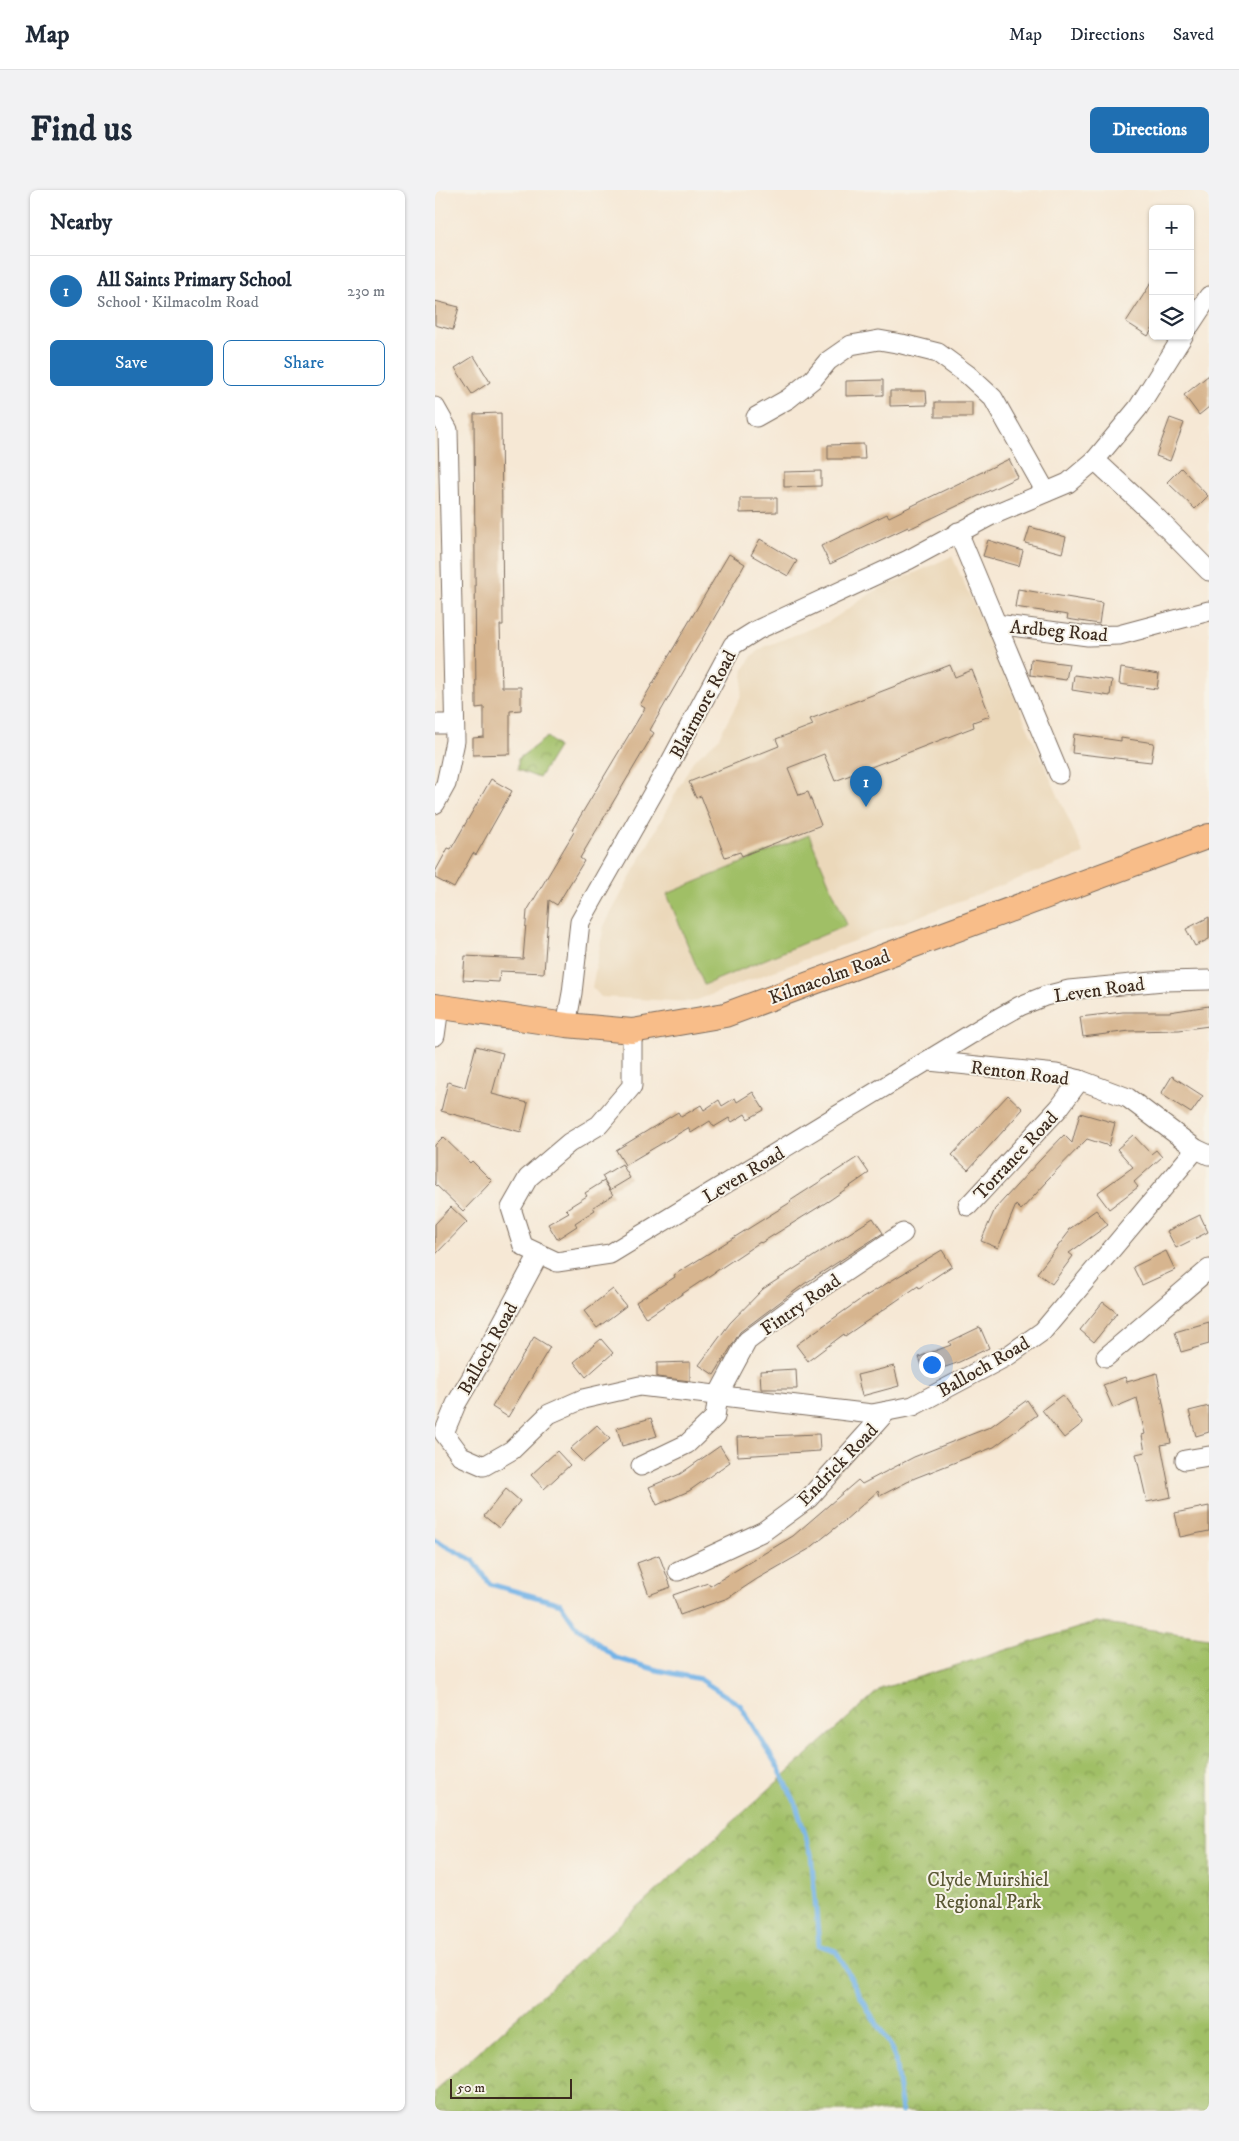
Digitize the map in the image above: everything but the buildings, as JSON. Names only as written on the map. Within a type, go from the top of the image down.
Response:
[{"type":"main road","name":"Kilmacolm Road","points":[[437,1007],[566,1025],[632,1031],[725,1015],[1209,836]]},
{"type":"street","points":[[1194,319],[1209,296]]},
{"type":"street","points":[[756,417],[788,399],[813,379],[829,360],[851,345],[879,340],[938,353],[968,375],[993,398],[1046,492]]},
{"type":"street","name":"Blairmore Road","points":[[566,1025],[572,993],[580,922],[669,765],[733,645],[757,630],[908,560],[990,516],[1068,483],[1095,460],[1138,408],[1180,340]]},
{"type":"street","points":[[435,407],[448,430],[444,579],[455,741],[446,784],[435,804]]},
{"type":"street","points":[[1095,460],[1207,566]]},
{"type":"street","name":"Ardbeg Road","points":[[958,532],[1059,774]]},
{"type":"street","name":"Ardbeg Road","points":[[997,624],[1088,636],[1119,636],[1209,611]]},
{"type":"street","points":[[435,724],[454,724]]},
{"type":"street","name":"Leven Road","points":[[632,1031],[632,1086],[599,1125],[569,1143],[528,1178],[511,1208],[523,1246],[557,1262],[610,1254],[1020,1006],[1045,996],[1069,990],[1163,981],[1209,980]]},
{"type":"street","points":[[435,1036],[437,1007]]},
{"type":"street","name":"Renton Road","points":[[929,1061],[1056,1074],[1080,1080],[1128,1098],[1202,1152]]},
{"type":"street","name":"Torrance Road","points":[[968,1206],[1059,1108],[1080,1080]]},
{"type":"street","name":"Balloch Road","points":[[539,1254],[487,1351],[455,1404],[444,1434],[461,1456],[484,1466],[512,1450],[549,1414],[593,1396],[639,1386],[872,1414],[913,1406],[1009,1355],[1043,1331],[1202,1152]]},
{"type":"street","name":"Fintry Road","points":[[718,1395],[747,1341],[797,1304],[903,1233]]},
{"type":"street","points":[[1106,1357],[1209,1269]]},
{"type":"street","points":[[641,1466],[687,1444],[715,1417],[718,1395]]},
{"type":"street","name":"Endrick Road","points":[[678,1571],[764,1531],[809,1498],[887,1411]]},
{"type":"street","points":[[1185,1460],[1209,1456]]},
{"type":"shaded area","points":[[952,556],[1084,854],[692,1002],[601,997],[592,987],[604,926],[693,761],[718,739],[741,696],[744,669],[752,656],[764,647],[830,621],[873,592]]},
{"type":"green space","points":[[547,737],[558,747],[539,778],[518,770],[518,759]]},
{"type":"green space","points":[[809,835],[847,925],[704,985],[667,894]]},
{"type":"green space","name":"Clyde Muirshiel Regional Park","points":[[1097,1622],[1209,1638],[1209,2111],[435,2111],[435,2091],[880,1689]]},
{"type":"waterway","points":[[435,1540],[474,1561],[490,1584],[561,1604],[576,1626],[616,1658],[657,1670],[700,1679],[740,1705],[779,1769],[795,1802],[811,1853],[819,1945],[836,1951],[867,2008],[890,2045],[895,2059],[902,2111]]},
{"type":"place","name":"All Saints Primary School","points":[[866,807]]}]
